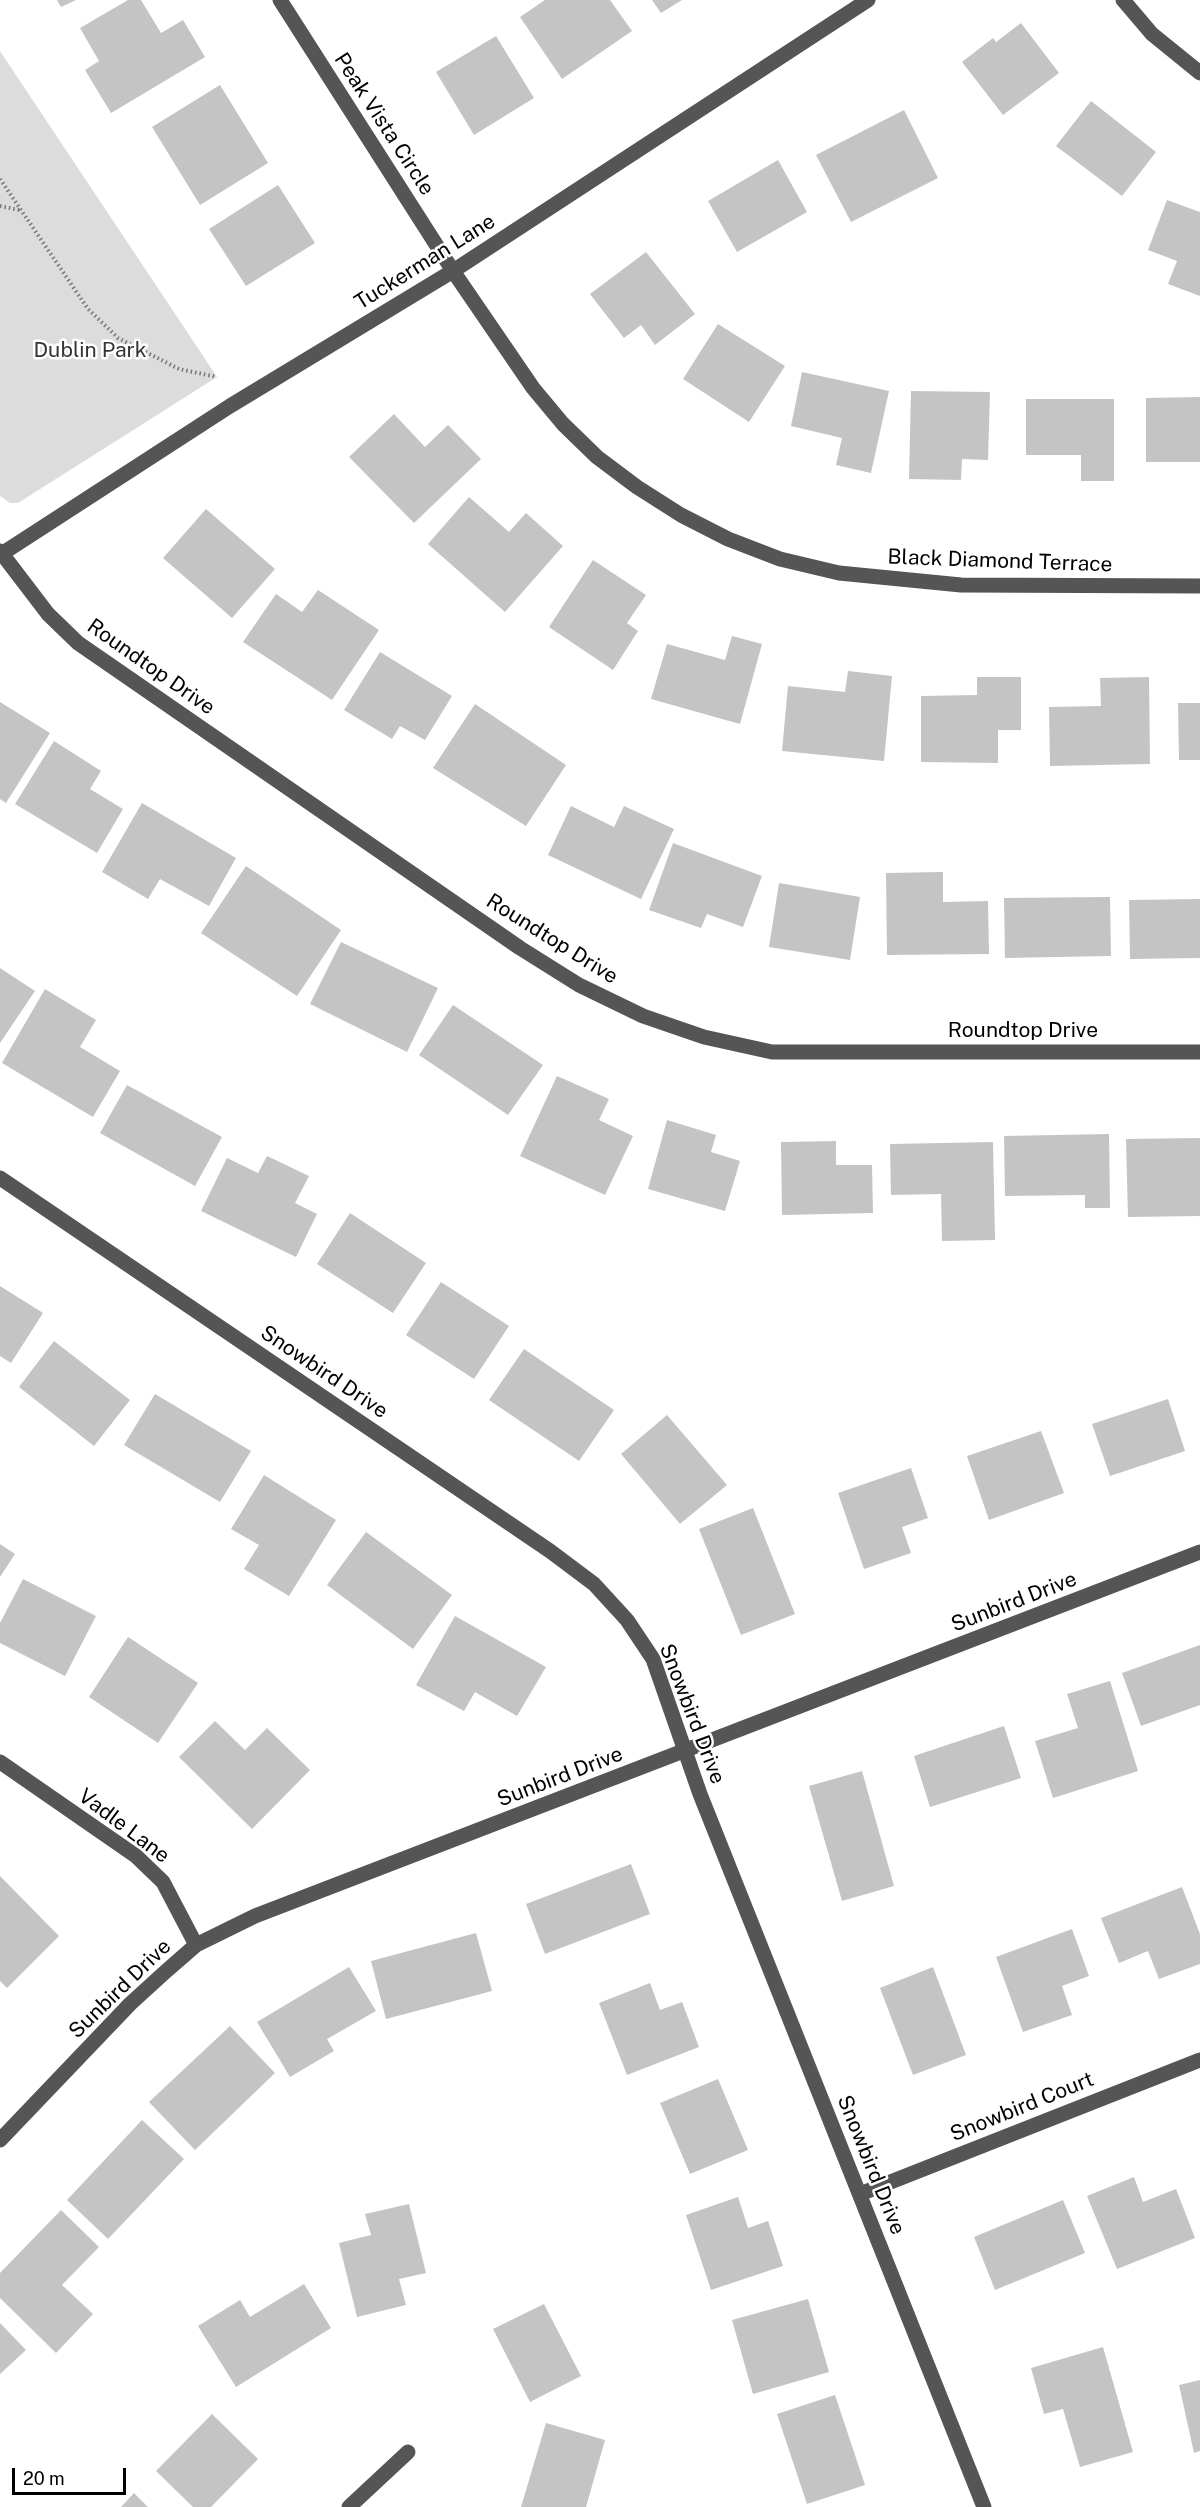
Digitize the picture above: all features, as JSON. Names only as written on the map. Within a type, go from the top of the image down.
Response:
[{"type":"street","name":"Peak Vista Circle","points":[[280,0],[453,271]]},
{"type":"street","name":"Tuckerman Lane","points":[[1,553],[230,406],[453,271],[868,0]]},
{"type":"street","points":[[1123,0],[1152,34],[1200,73]]},
{"type":"street","name":"Black Diamond Terrace","points":[[453,271],[533,388],[563,424],[597,456],[637,487],[681,515],[728,539],[780,559],[839,573],[896,580],[961,585],[1200,586]]},
{"type":"street","name":"Roundtop Drive","points":[[1,553],[48,614],[78,643],[520,948],[579,985],[642,1016],[704,1037],[772,1052],[1200,1052]]},
{"type":"street","name":"Snowbird Drive","points":[[0,1178],[594,1584],[627,1620],[653,1659],[700,1794],[984,2507]]},
{"type":"street","name":"Sunbird Drive","points":[[0,2140],[130,2004],[196,1945],[255,1916],[1200,1552]]},
{"type":"street","name":"Vadle Lane","points":[[0,1762],[136,1856],[163,1882],[196,1945]]},
{"type":"street","name":"Snowbird Court","points":[[860,2194],[1200,2060]]},
{"type":"street","points":[[349,2507],[408,2452]]},
{"type":"path","points":[[0,179],[19,210],[51,251],[88,309],[118,338],[179,369],[217,377]]},
{"type":"path","points":[[0,206],[19,210]]},
{"type":"green space","name":"Dublin Park","points":[[0,51],[217,377],[18,503],[10,503],[0,496]]},
{"type":"building","points":[[57,0],[76,0],[61,7]]},
{"type":"building","points":[[128,0],[141,0],[161,33],[183,20],[205,57],[111,113],[85,70],[99,61],[80,28]]},
{"type":"building","points":[[545,0],[610,0],[632,31],[562,79],[520,17]]},
{"type":"building","points":[[652,0],[682,0],[661,13]]},
{"type":"building","points":[[1021,23],[1059,73],[1003,115],[962,62],[993,38],[996,42]]},
{"type":"building","points":[[496,36],[534,98],[474,135],[436,72]]},
{"type":"building","points":[[220,85],[268,163],[200,205],[152,127]]},
{"type":"building","points":[[1091,101],[1156,152],[1122,196],[1056,146]]},
{"type":"building","points":[[904,110],[938,178],[851,222],[816,155]]},
{"type":"building","points":[[778,160],[807,212],[737,252],[708,201]]},
{"type":"building","points":[[278,185],[315,243],[246,286],[209,229]]},
{"type":"building","points":[[1167,200],[1200,212],[1200,296],[1168,284],[1177,261],[1148,250]]},
{"type":"building","points":[[646,252],[695,314],[655,345],[641,325],[624,338],[590,294]]},
{"type":"building","points":[[718,324],[785,366],[749,422],[683,379]]},
{"type":"building","points":[[802,372],[889,391],[871,473],[836,465],[842,438],[791,426]]},
{"type":"building","points":[[911,391],[990,392],[988,460],[962,459],[961,480],[909,479]]},
{"type":"building","points":[[1200,397],[1200,462],[1146,462],[1146,398]]},
{"type":"building","points":[[1026,399],[1114,399],[1114,481],[1081,481],[1081,455],[1026,455]]},
{"type":"building","points":[[394,414],[425,447],[448,425],[481,459],[414,523],[349,457]]},
{"type":"building","points":[[469,497],[509,532],[526,513],[563,546],[505,612],[428,544]]},
{"type":"building","points":[[206,509],[275,569],[232,618],[163,558]]},
{"type":"building","points":[[593,560],[646,595],[627,623],[638,631],[613,670],[549,627]]},
{"type":"building","points":[[318,590],[379,630],[332,700],[243,642],[276,594],[302,612]]},
{"type":"building","points":[[732,636],[762,644],[740,724],[651,699],[667,644],[725,660]]},
{"type":"building","points":[[380,652],[452,696],[425,740],[400,726],[392,739],[344,710]]},
{"type":"building","points":[[848,671],[892,676],[884,761],[782,751],[788,686],[845,692]]},
{"type":"building","points":[[977,677],[1021,677],[1021,730],[998,730],[998,763],[921,762],[921,696],[977,695]]},
{"type":"building","points":[[1149,677],[1150,764],[1050,766],[1049,707],[1101,706],[1100,678]]},
{"type":"building","points":[[0,702],[50,733],[6,803],[0,799]]},
{"type":"building","points":[[1178,703],[1200,703],[1200,760],[1179,760]]},
{"type":"building","points":[[475,704],[566,765],[526,826],[433,768]]},
{"type":"building","points":[[54,741],[101,771],[90,789],[123,809],[97,853],[15,804]]},
{"type":"building","points":[[142,803],[236,858],[209,906],[160,879],[148,899],[102,872]]},
{"type":"building","points":[[571,806],[614,827],[624,806],[674,829],[641,899],[548,855]]},
{"type":"building","points":[[673,843],[762,876],[743,927],[707,914],[701,928],[649,910]]},
{"type":"building","points":[[246,866],[341,930],[297,996],[201,933]]},
{"type":"building","points":[[943,872],[943,902],[988,901],[989,954],[887,955],[886,873]]},
{"type":"building","points":[[779,883],[860,897],[850,960],[769,947]]},
{"type":"building","points":[[1110,897],[1111,956],[1005,958],[1004,898]]},
{"type":"building","points":[[1200,899],[1200,958],[1130,959],[1129,900]]},
{"type":"building","points":[[341,942],[438,988],[407,1052],[310,1004]]},
{"type":"building","points":[[0,968],[35,991],[0,1043]]},
{"type":"building","points":[[45,989],[96,1020],[80,1047],[120,1071],[93,1117],[2,1063]]},
{"type":"building","points":[[453,1005],[543,1065],[508,1115],[419,1055]]},
{"type":"building","points":[[557,1076],[609,1099],[599,1120],[633,1136],[605,1195],[520,1156]]},
{"type":"building","points":[[127,1085],[222,1137],[195,1186],[100,1133]]},
{"type":"building","points":[[667,1120],[716,1135],[711,1152],[740,1161],[725,1211],[648,1189]]},
{"type":"building","points":[[1109,1134],[1110,1208],[1085,1208],[1085,1195],[1005,1196],[1004,1136]]},
{"type":"building","points":[[1200,1138],[1200,1216],[1128,1217],[1126,1139]]},
{"type":"building","points":[[836,1141],[836,1165],[872,1165],[873,1213],[782,1215],[781,1142]]},
{"type":"building","points":[[993,1142],[995,1240],[942,1241],[941,1194],[891,1195],[890,1144]]},
{"type":"building","points":[[267,1156],[309,1176],[295,1203],[317,1214],[296,1257],[201,1211],[227,1158],[258,1173]]},
{"type":"building","points":[[350,1213],[426,1263],[393,1313],[317,1264]]},
{"type":"building","points":[[441,1282],[509,1326],[474,1379],[406,1335]]},
{"type":"building","points":[[0,1286],[43,1313],[11,1363],[0,1356]]},
{"type":"building","points":[[54,1341],[130,1400],[94,1446],[19,1387]]},
{"type":"building","points":[[524,1349],[614,1410],[579,1461],[489,1400]]},
{"type":"building","points":[[155,1394],[251,1451],[220,1502],[124,1445]]},
{"type":"building","points":[[1168,1399],[1185,1451],[1110,1476],[1092,1424]]},
{"type":"building","points":[[667,1415],[727,1485],[680,1524],[621,1454]]},
{"type":"building","points":[[1041,1431],[1064,1493],[989,1520],[967,1456]]},
{"type":"building","points":[[911,1468],[928,1518],[902,1527],[911,1553],[864,1569],[838,1493]]},
{"type":"building","points":[[264,1475],[336,1520],[289,1596],[244,1569],[259,1545],[231,1529]]},
{"type":"building","points":[[753,1508],[795,1614],[741,1635],[699,1529]]},
{"type":"building","points":[[366,1532],[452,1595],[413,1649],[327,1585]]},
{"type":"building","points":[[0,1544],[15,1554],[0,1577]]},
{"type":"building","points":[[23,1579],[96,1616],[65,1676],[0,1643],[0,1623]]},
{"type":"building","points":[[455,1616],[546,1667],[517,1716],[475,1692],[464,1711],[416,1685]]},
{"type":"building","points":[[128,1637],[198,1683],[158,1743],[89,1697]]},
{"type":"building","points":[[1200,1645],[1200,1705],[1141,1726],[1122,1673]]},
{"type":"building","points":[[1110,1681],[1138,1771],[1053,1798],[1035,1741],[1078,1728],[1067,1694]]},
{"type":"building","points":[[215,1721],[245,1750],[267,1728],[310,1770],[252,1829],[179,1757]]},
{"type":"building","points":[[1004,1726],[1021,1778],[930,1807],[914,1756]]},
{"type":"building","points":[[862,1771],[894,1886],[842,1901],[809,1786]]},
{"type":"building","points":[[631,1864],[650,1914],[545,1954],[526,1904]]},
{"type":"building","points":[[0,1876],[59,1936],[7,1988],[0,1981]]},
{"type":"building","points":[[1182,1887],[1200,1934],[1200,1964],[1159,1979],[1148,1951],[1119,1963],[1101,1918]]},
{"type":"building","points":[[1072,1929],[1089,1976],[1062,1986],[1072,2015],[1023,2032],[996,1957]]},
{"type":"building","points":[[476,1933],[492,1991],[386,2019],[371,1961]]},
{"type":"building","points":[[349,1967],[376,2011],[327,2039],[334,2051],[290,2077],[257,2022]]},
{"type":"building","points":[[933,1967],[966,2055],[913,2075],[880,1988]]},
{"type":"building","points":[[650,1983],[660,2010],[682,2002],[699,2047],[627,2075],[599,2003]]},
{"type":"building","points":[[230,2026],[275,2073],[195,2150],[149,2102]]},
{"type":"building","points":[[718,2079],[748,2150],[690,2174],[660,2103]]},
{"type":"building","points":[[142,2120],[184,2159],[108,2239],[67,2200]]},
{"type":"building","points":[[1134,2177],[1143,2202],[1176,2189],[1195,2238],[1117,2269],[1087,2196]]},
{"type":"building","points":[[738,2197],[748,2228],[768,2221],[783,2266],[711,2290],[686,2215]]},
{"type":"building","points":[[1063,2200],[1085,2253],[995,2290],[974,2237]]},
{"type":"building","points":[[409,2204],[426,2273],[399,2279],[406,2305],[357,2317],[339,2243],[371,2235],[365,2214]]},
{"type":"building","points":[[61,2210],[99,2247],[62,2285],[93,2314],[56,2353],[0,2298],[0,2273]]},
{"type":"building","points":[[304,2284],[331,2328],[236,2387],[198,2326],[240,2300],[250,2317]]},
{"type":"building","points":[[808,2299],[829,2372],[753,2394],[732,2320]]},
{"type":"building","points":[[544,2304],[581,2376],[530,2402],[493,2329]]},
{"type":"building","points":[[0,2323],[26,2350],[0,2374]]},
{"type":"building","points":[[1103,2347],[1133,2452],[1080,2467],[1063,2409],[1044,2414],[1031,2368]]},
{"type":"building","points":[[1200,2380],[1200,2451],[1194,2453],[1179,2385]]},
{"type":"building","points":[[835,2395],[865,2485],[807,2504],[777,2414]]},
{"type":"building","points":[[212,2414],[258,2459],[211,2507],[193,2507],[156,2471]]},
{"type":"building","points":[[546,2423],[605,2440],[586,2507],[521,2507]]},
{"type":"building","points":[[134,2493],[148,2507],[121,2507]]}]
